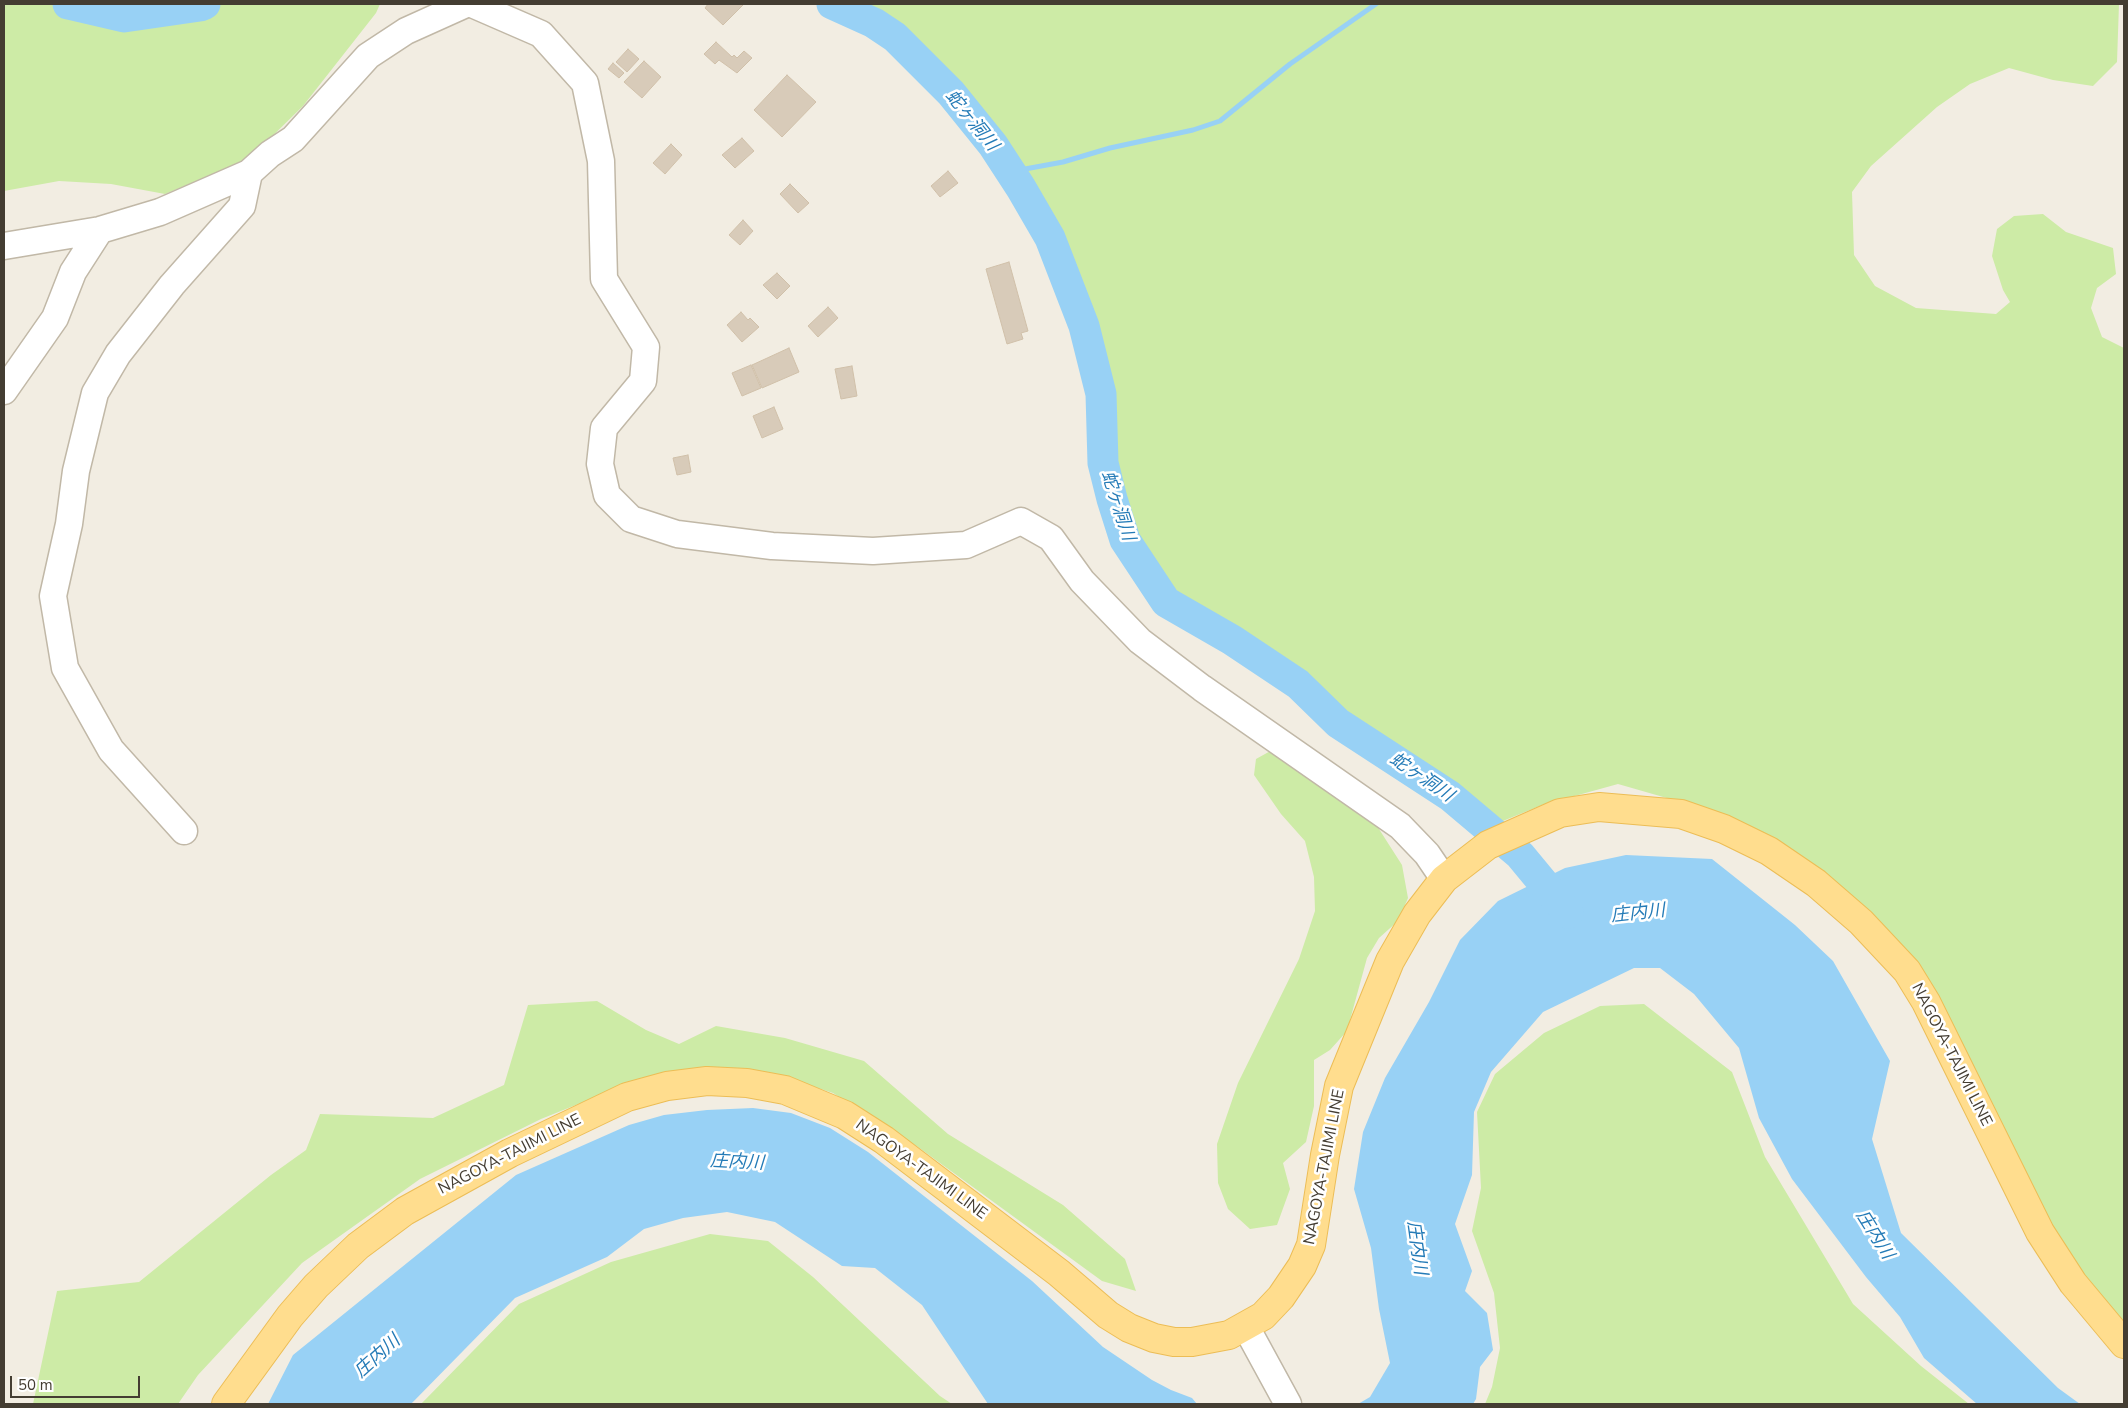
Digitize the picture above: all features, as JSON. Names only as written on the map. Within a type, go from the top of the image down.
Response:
[{"type":"main road","name":"NAGOYA-TAJIMI LINE","points":[[226,1404],[290,1316],[316,1286],[358,1246],[405,1211],[510,1153],[627,1097],[667,1086],[707,1081],[747,1083],[785,1090],[845,1115],[884,1140],[1059,1273],[1108,1315],[1129,1328],[1154,1338],[1192,1342],[1229,1335],[1263,1316],[1281,1297],[1302,1266],[1311,1245],[1325,1155],[1339,1086],[1390,961],[1417,914],[1444,879],[1488,845],[1560,813],[1599,807],[1681,814],[1724,829],[1770,851],[1816,883],[1861,922],[1907,971],[1926,1002],[2040,1232],[2074,1283],[2124,1344]]},
{"type":"street","points":[[4,246],[100,230],[160,212],[249,173],[270,154],[293,138],[368,56],[406,31],[466,4]]},
{"type":"street","points":[[472,4],[541,34],[585,83],[601,161],[604,278],[646,347],[643,381],[604,428],[600,464],[608,495],[631,519],[678,534],[772,546],[873,551],[966,545],[1021,521],[1052,538],[1082,581],[1140,640],[1202,688],[1400,826],[1427,854],[1444,879]]},
{"type":"street","points":[[184,830],[110,750],[64,668],[53,596],[69,524],[80,452],[95,393],[124,346],[178,279],[242,206],[249,173]]},
{"type":"street","points":[[4,392],[55,318],[73,272],[100,230]]},
{"type":"street","points":[[1246,1327],[1288,1404]]},
{"type":"green space","points":[[4,4],[380,4],[376,13],[303,106],[248,160],[165,194],[111,184],[59,181],[4,191]]},
{"type":"green space","points":[[863,4],[2119,4],[2117,62],[2093,86],[2053,80],[2009,68],[1970,84],[1937,107],[1871,166],[1852,192],[1854,255],[1875,286],[1916,308],[1996,314],[2010,302],[2003,290],[1992,256],[1997,229],[2014,216],[2043,214],[2066,232],[2113,248],[2116,274],[2097,288],[2091,308],[2102,337],[2124,348],[2124,1329],[2052,1231],[1929,981],[1705,809],[1618,784],[1542,805],[1498,823],[1425,768],[1357,723],[1283,659],[1212,622],[1176,599],[1145,551],[1118,492],[1109,374],[1062,247],[1000,135],[910,34]]},
{"type":"green space","points":[[1274,749],[1370,815],[1402,865],[1408,898],[1398,921],[1379,938],[1367,958],[1347,1031],[1330,1050],[1314,1060],[1314,1106],[1306,1142],[1283,1163],[1290,1189],[1277,1225],[1250,1229],[1228,1209],[1218,1183],[1217,1144],[1238,1083],[1299,959],[1315,911],[1314,877],[1305,841],[1281,814],[1254,775],[1256,759]]},
{"type":"green space","points":[[597,1001],[646,1030],[679,1044],[716,1026],[785,1038],[864,1061],[948,1134],[1063,1205],[1125,1259],[1136,1291],[1102,1281],[918,1147],[833,1093],[785,1077],[732,1069],[683,1070],[638,1080],[541,1119],[420,1179],[302,1263],[198,1375],[178,1404],[33,1404],[57,1291],[139,1282],[271,1175],[306,1150],[320,1114],[433,1118],[504,1085],[528,1005]]},
{"type":"green space","points":[[1644,1004],[1732,1072],[1765,1157],[1853,1304],[1921,1366],[1969,1404],[1485,1404],[1492,1387],[1500,1348],[1494,1293],[1472,1231],[1481,1188],[1477,1112],[1495,1074],[1544,1033],[1600,1006]]},
{"type":"green space","points":[[710,1234],[768,1241],[813,1277],[940,1396],[952,1404],[421,1404],[519,1304],[611,1262]]},
{"type":"water","name":"庄内川","points":[[1626,855],[1712,859],[1795,925],[1833,961],[1890,1061],[1872,1139],[1901,1233],[2058,1388],[2080,1404],[1977,1404],[1924,1358],[1900,1317],[1866,1277],[1792,1179],[1759,1118],[1739,1048],[1694,994],[1660,968],[1634,968],[1543,1012],[1491,1072],[1474,1112],[1472,1175],[1455,1224],[1472,1271],[1465,1291],[1487,1313],[1493,1350],[1480,1367],[1476,1399],[1473,1404],[1358,1404],[1370,1397],[1390,1363],[1379,1309],[1371,1248],[1354,1189],[1363,1132],[1385,1078],[1429,1002],[1460,940],[1498,901],[1565,868]]},
{"type":"water","name":"庄内川","points":[[753,1108],[791,1113],[830,1128],[868,1152],[1032,1281],[1103,1347],[1152,1380],[1192,1398],[1197,1404],[988,1404],[922,1305],[875,1268],[842,1266],[775,1222],[727,1212],[683,1218],[644,1229],[607,1257],[515,1298],[411,1404],[268,1404],[293,1355],[516,1175],[629,1125],[664,1115],[707,1110]]},
{"type":"building","points":[[708,4],[744,4],[723,25],[705,8]]},
{"type":"building","points":[[716,42],[732,57],[734,55],[737,58],[744,51],[752,58],[737,73],[719,60],[715,64],[704,54]]},
{"type":"building","points":[[628,49],[639,59],[627,72],[616,62]]},
{"type":"building","points":[[644,61],[661,77],[642,98],[624,82]]},
{"type":"building","points":[[613,63],[624,73],[619,78],[608,69]]},
{"type":"building","points":[[787,75],[816,102],[782,137],[754,110]]},
{"type":"building","points":[[742,138],[754,151],[735,168],[722,155]]},
{"type":"building","points":[[671,144],[682,155],[665,174],[653,163]]},
{"type":"building","points":[[948,171],[958,183],[940,197],[931,186]]},
{"type":"building","points":[[790,184],[809,203],[798,213],[780,194]]},
{"type":"building","points":[[743,220],[753,231],[740,245],[729,235]]},
{"type":"building","points":[[1009,262],[1028,331],[1021,333],[1023,339],[1007,344],[986,269]]},
{"type":"building","points":[[777,273],[790,286],[777,299],[763,285]]},
{"type":"building","points":[[828,307],[838,318],[818,337],[808,326]]},
{"type":"building","points":[[741,312],[748,320],[750,318],[759,327],[742,342],[727,325]]},
{"type":"building","points":[[789,348],[799,372],[762,388],[752,365]]},
{"type":"building","points":[[751,365],[761,388],[742,396],[732,373]]},
{"type":"building","points":[[852,366],[857,396],[841,399],[835,369]]},
{"type":"building","points":[[774,407],[783,429],[762,438],[753,416]]},
{"type":"building","points":[[688,455],[691,472],[677,475],[673,458]]},
{"type":"waterway","name":"蛇ヶ洞川","points":[[68,4],[124,17],[205,4]]},
{"type":"waterway","name":"蛇ヶ洞川","points":[[832,4],[874,23],[895,37],[951,93],[993,145],[1050,238],[1084,326],[1101,394],[1103,463],[1125,540],[1166,602],[1232,640],[1298,684],[1338,723],[1450,796],[1520,855],[1568,913]]},
{"type":"waterway","points":[[1013,175],[1025,169],[1063,162],[1110,148],[1193,130],[1220,121],[1290,64],[1376,4]]}]
